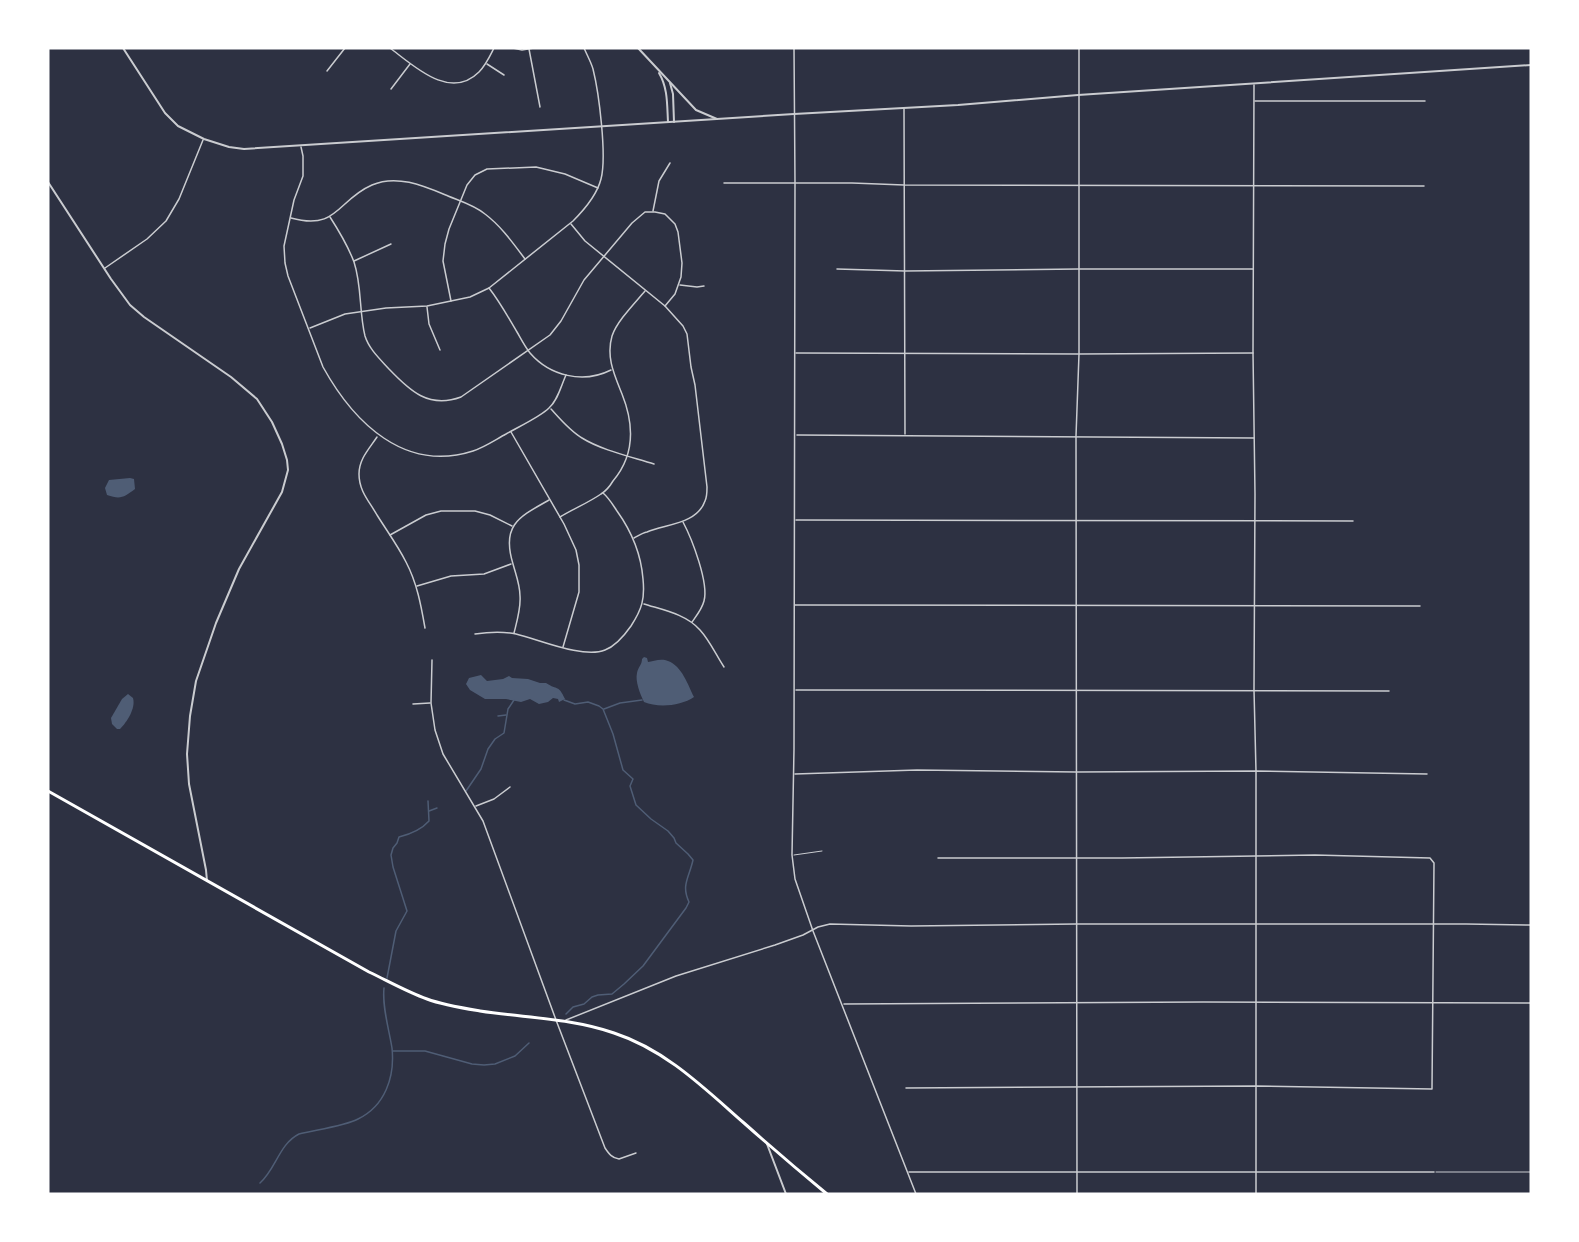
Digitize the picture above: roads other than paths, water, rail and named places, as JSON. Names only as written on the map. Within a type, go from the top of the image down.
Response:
[{"type":"main road","points":[[48,791],[369,972],[427,999],[478,1010],[597,1027],[650,1048],[699,1083],[827,1194]]},
{"type":"street","points":[[123,48],[165,113],[178,126],[204,139],[244,149],[904,108],[1531,65]]},
{"type":"street","points":[[327,71],[345,48]]},
{"type":"street","points":[[390,48],[436,80],[452,83],[475,76],[486,63],[494,48]]},
{"type":"street","points":[[513,48],[534,48]]},
{"type":"street","points":[[310,328],[345,314],[386,308],[427,306],[470,297],[489,288],[584,211],[598,188],[604,166],[595,77],[584,48]]},
{"type":"street","points":[[638,48],[696,110],[718,120]]},
{"type":"street","points":[[794,48],[795,604],[792,855],[795,879],[813,931],[916,1194]]},
{"type":"street","points":[[1077,1194],[1076,436],[1079,354],[1079,48]]},
{"type":"street","points":[[529,49],[540,107]]},
{"type":"street","points":[[391,89],[410,63]]},
{"type":"street","points":[[486,63],[504,75]]},
{"type":"street","points":[[658,70],[665,87],[668,122]]},
{"type":"street","points":[[669,81],[673,94],[674,122]]},
{"type":"street","points":[[1254,84],[1256,1194]]},
{"type":"street","points":[[1254,101],[1425,101]]},
{"type":"street","points":[[904,108],[904,435]]},
{"type":"street","points":[[104,268],[147,239],[166,221],[179,199],[204,139]]},
{"type":"street","points":[[301,146],[303,176],[294,200],[285,240],[285,263],[288,276],[310,328],[323,367],[337,390],[378,436],[394,445],[428,456],[447,456],[474,451],[550,408],[566,375]]},
{"type":"street","points":[[653,212],[659,181],[670,163]]},
{"type":"street","points":[[451,302],[443,257],[445,244],[460,200],[475,175],[487,169],[536,166],[565,174],[598,188]]},
{"type":"street","points":[[48,182],[122,295],[137,310],[231,377],[257,399],[272,422],[287,460],[288,470],[282,492],[229,590],[196,681],[187,754],[189,784],[207,881]]},
{"type":"street","points":[[290,218],[304,222],[330,217],[363,190],[382,182],[416,183],[476,208],[493,220],[525,259]]},
{"type":"street","points":[[724,183],[1424,186]]},
{"type":"street","points":[[330,217],[353,262],[366,338],[378,358],[406,387],[426,399],[442,401],[462,397],[550,335],[557,328],[584,280],[632,223],[645,212],[665,214],[675,224],[678,232],[682,263],[679,284],[675,294],[665,306]]},
{"type":"street","points":[[570,223],[585,240],[665,306],[687,334],[707,487],[705,502],[693,516],[634,538]]},
{"type":"street","points":[[353,262],[391,244]]},
{"type":"street","points":[[837,268],[905,271],[1254,269]]},
{"type":"street","points":[[679,284],[704,286]]},
{"type":"street","points":[[489,288],[529,351],[551,370],[578,377],[588,377],[612,370]]},
{"type":"street","points":[[560,517],[603,493],[618,475],[628,456],[632,432],[630,420],[612,370],[610,352],[613,333],[645,290]]},
{"type":"street","points":[[427,306],[429,324],[440,350]]},
{"type":"street","points":[[795,353],[1253,353]]},
{"type":"street","points":[[550,408],[583,439],[654,464]]},
{"type":"street","points":[[510,431],[560,517],[576,550],[579,565],[579,592],[563,647]]},
{"type":"street","points":[[795,435],[1255,438]]},
{"type":"street","points":[[378,436],[362,459],[359,471],[360,482],[366,499],[390,535],[417,586],[425,628]]},
{"type":"street","points":[[475,634],[514,633],[584,653],[604,651],[620,640],[643,604],[642,573],[634,538],[626,523],[603,493]]},
{"type":"street","points":[[514,633],[520,596],[509,546],[513,527],[518,519],[550,499]]},
{"type":"street","points":[[390,535],[426,515],[441,511],[482,513],[513,527]]},
{"type":"street","points":[[795,520],[1353,521]]},
{"type":"street","points":[[683,521],[691,537],[705,593],[701,609],[692,622]]},
{"type":"street","points":[[417,586],[451,576],[484,574],[513,564]]},
{"type":"street","points":[[643,604],[680,615],[692,622],[701,631],[724,667]]},
{"type":"street","points":[[795,604],[1420,606]]},
{"type":"street","points":[[432,660],[430,703],[435,730],[443,754],[483,821],[556,1020],[608,1152],[614,1158],[619,1159],[636,1153]]},
{"type":"street","points":[[794,690],[1389,690]]},
{"type":"street","points":[[412,704],[430,703]]},
{"type":"street","points":[[794,774],[917,770],[1427,774]]},
{"type":"street","points":[[475,806],[494,799],[510,787]]},
{"type":"street","points":[[906,1088],[1256,1086],[1432,1089],[1434,863],[1432,859],[1315,855],[938,858]]},
{"type":"street","points":[[564,1021],[676,976],[775,945],[830,924],[910,926],[1531,925]]},
{"type":"street","points":[[843,1004],[1531,1003]]},
{"type":"street","points":[[767,1144],[786,1194]]},
{"type":"street","points":[[908,1172],[1434,1172]]},
{"type":"lane","points":[[792,855],[822,851]]},
{"type":"lane","points":[[1434,1172],[1531,1172]]},
{"type":"water","points":[[134,479],[135,489],[122,497],[107,495],[105,488],[109,480]]},
{"type":"water","points":[[644,657],[648,662],[663,660],[673,663],[684,676],[694,697],[669,705],[644,702],[638,688],[637,676]]},
{"type":"water","points":[[481,675],[487,681],[509,676],[546,683],[559,689],[565,699],[559,702],[558,699],[553,698],[539,704],[530,699],[521,702],[485,699],[470,690],[466,684],[469,678]]},
{"type":"water","points":[[128,694],[134,702],[132,710],[123,726],[117,729],[112,724],[111,718],[122,699]]},
{"type":"waterway","points":[[466,791],[481,769],[488,749],[495,739],[504,733],[508,709],[514,700]]},
{"type":"waterway","points":[[564,700],[575,704],[588,702],[603,709],[623,770],[633,779],[630,786],[636,805],[668,831],[693,860],[686,881],[689,902],[643,966],[612,994],[592,997],[584,1004],[573,1007],[566,1014]]},
{"type":"waterway","points":[[604,709],[620,703],[642,700]]},
{"type":"waterway","points":[[498,716],[506,715]]},
{"type":"waterway","points":[[387,978],[396,931],[407,911],[391,855],[399,837],[416,831],[429,821],[428,801]]},
{"type":"waterway","points":[[429,811],[437,808]]},
{"type":"waterway","points":[[260,1183],[292,1138],[299,1134],[338,1126],[358,1119],[375,1106],[381,1098],[390,1080],[393,1059],[384,988]]},
{"type":"waterway","points":[[393,1051],[425,1051],[484,1065],[495,1064],[515,1056],[529,1043]]}]
